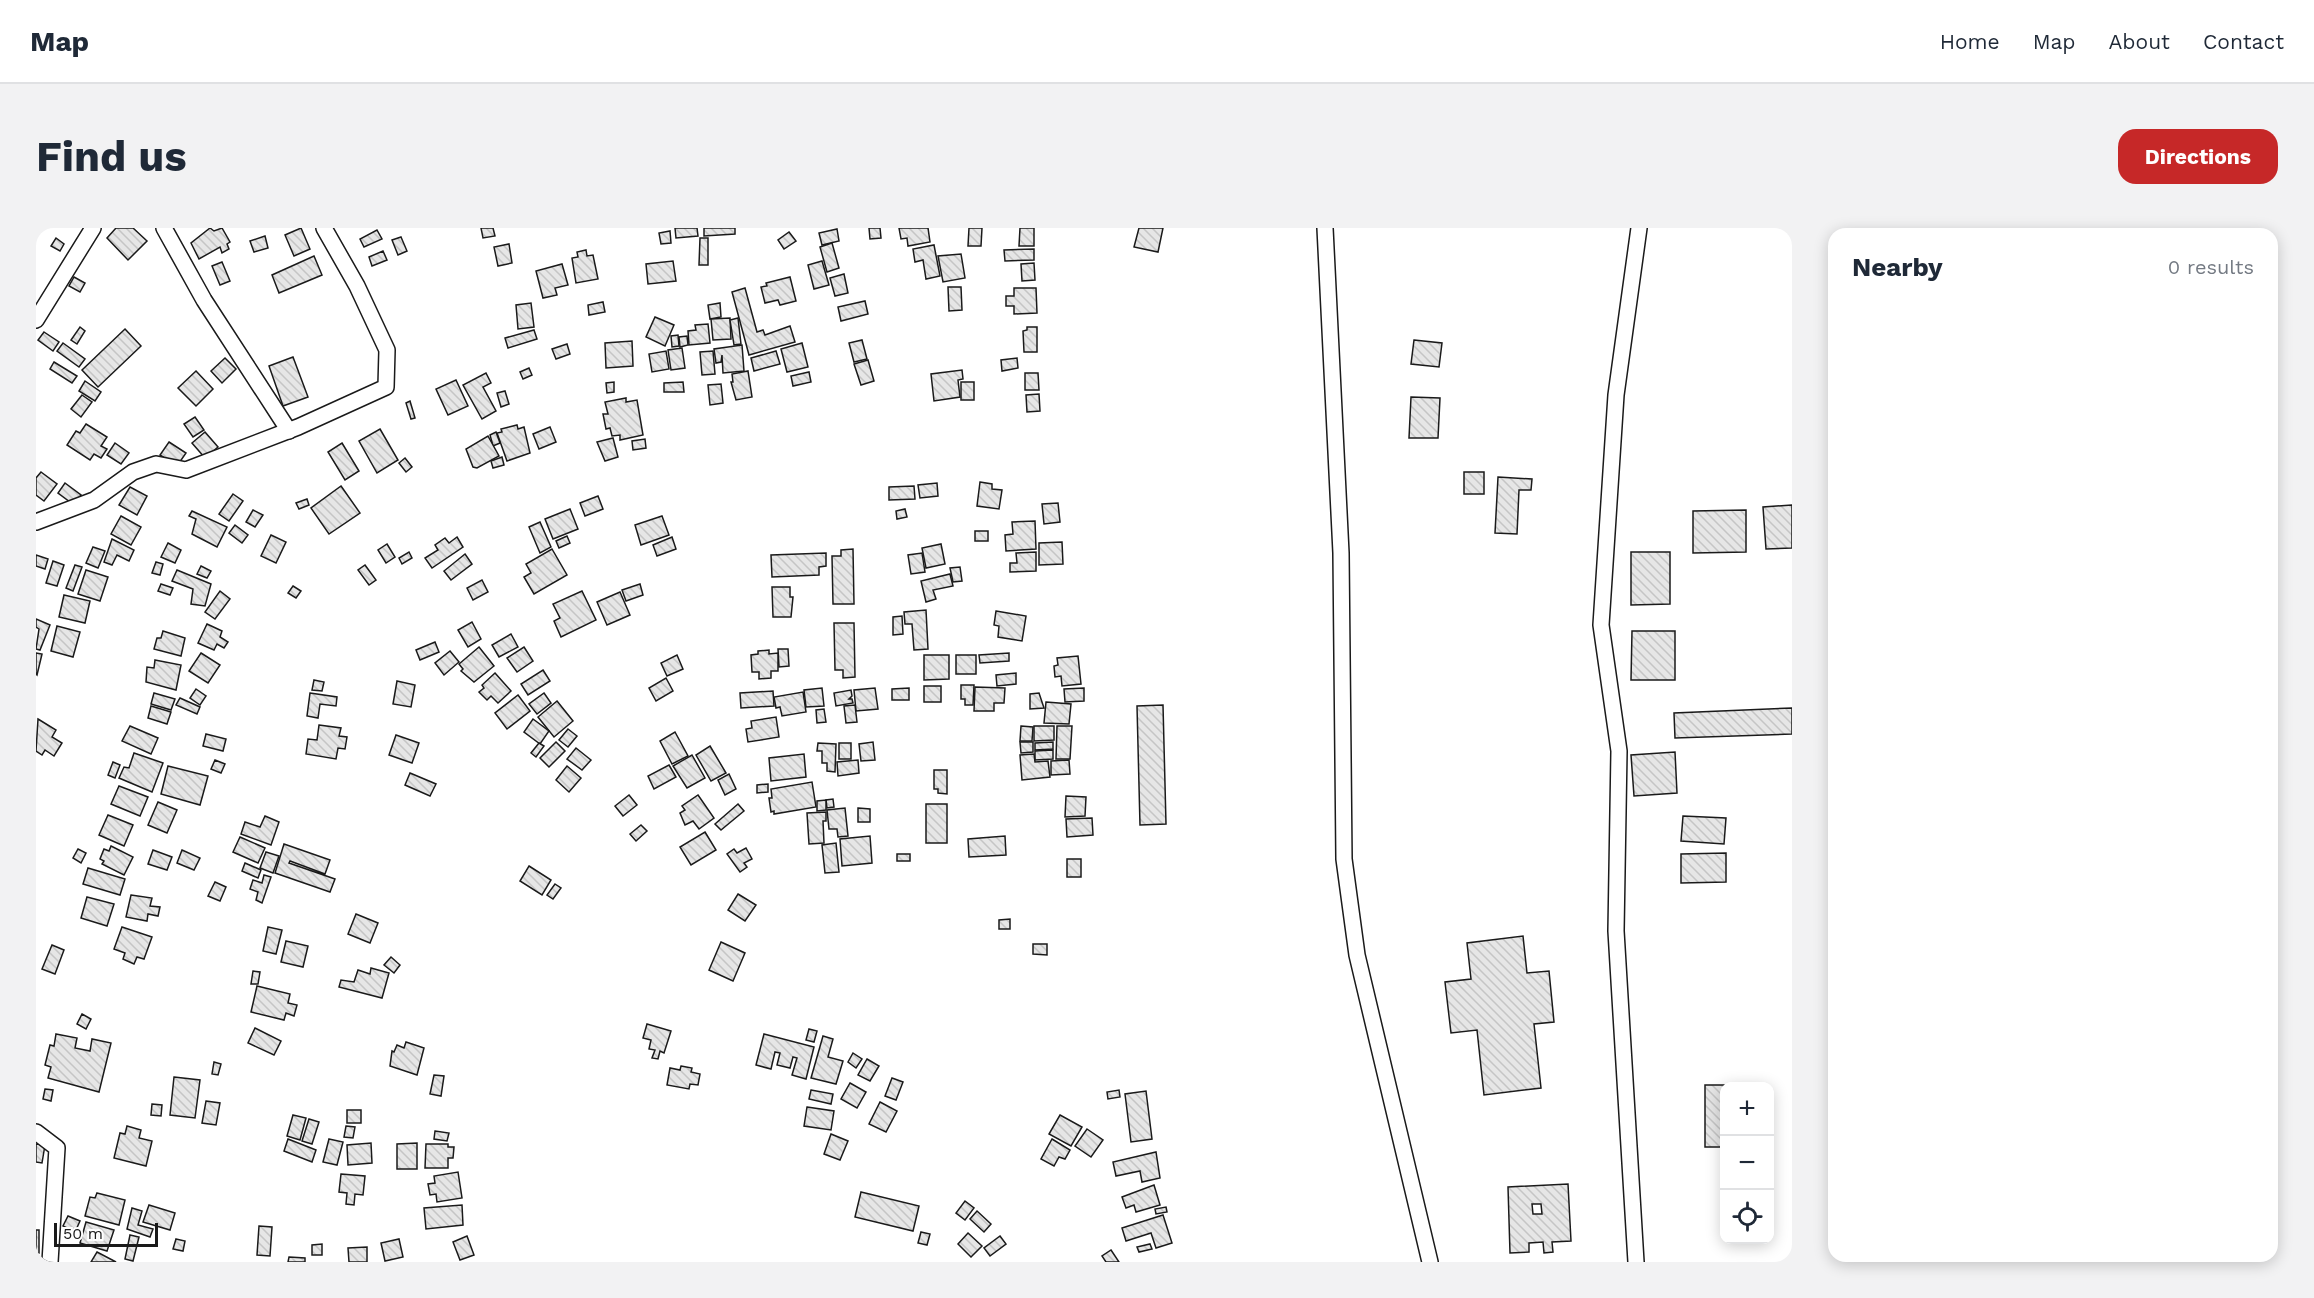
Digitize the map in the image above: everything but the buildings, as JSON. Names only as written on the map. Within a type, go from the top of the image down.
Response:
[{"type":"street","points":[[36,320],[93,228]]},
{"type":"street","points":[[164,228],[204,300],[289,430]]},
{"type":"street","points":[[36,522],[94,500],[134,472],[156,464],[186,470],[289,430],[386,387],[387,350],[357,286],[324,228]]},
{"type":"street","points":[[1325,228],[1341,554],[1344,859],[1357,955],[1430,1262]]},
{"type":"street","points":[[1636,1262],[1616,931],[1619,751],[1601,625],[1616,395],[1639,228]]},
{"type":"street","points":[[36,1132],[57,1148],[50,1262]]}]
